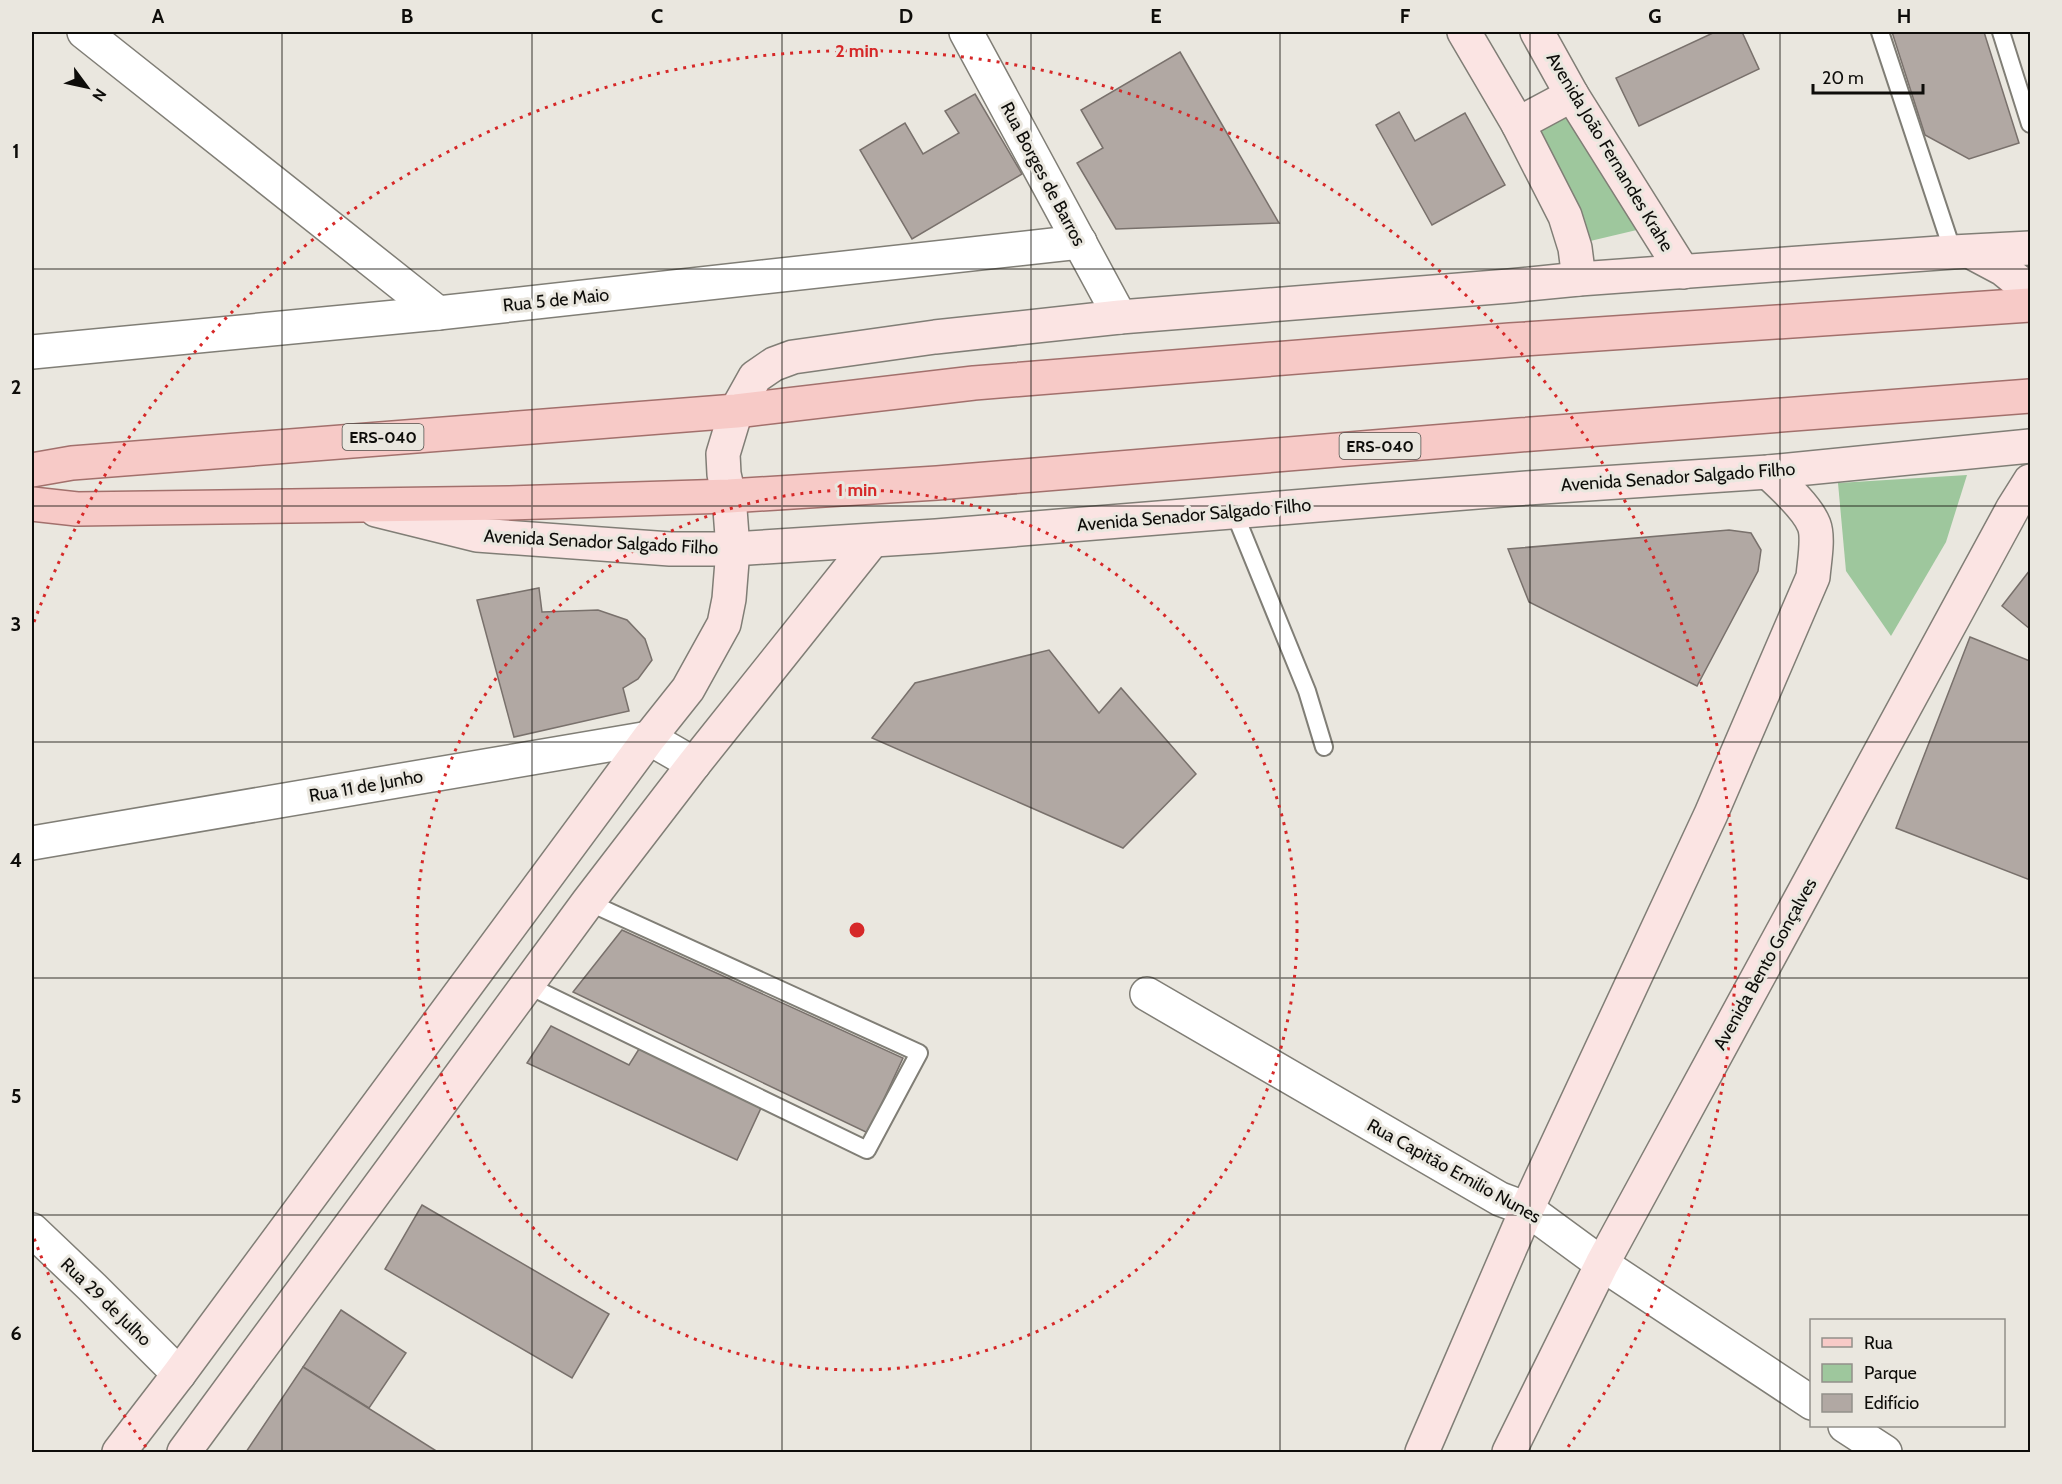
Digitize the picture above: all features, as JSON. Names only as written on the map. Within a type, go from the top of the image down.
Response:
[{"type":"main road","points":[[1464,32],[1518,124],[1565,216],[1575,248],[1579,279]]},
{"type":"main road","name":"Avenida João Fernandes Krahe","points":[[1538,32],[1572,95],[1683,272]]},
{"type":"main road","points":[[1518,124],[1572,95]]},
{"type":"main road","points":[[119,1452],[649,738],[688,689],[724,624],[729,599],[733,549],[723,454],[736,411],[755,377],[774,364],[793,357],[934,337],[1120,317],[1579,279],[2031,248]]},
{"type":"main road","points":[[1962,252],[2003,269],[2031,291]]},
{"type":"main road","name":"ERS-040","points":[[32,470],[84,462],[736,411],[1021,379],[1510,340],[2031,306]]},
{"type":"main road","name":"Avenida Senador Salgado Filho","points":[[32,504],[76,508],[360,506],[729,496],[937,483],[2031,396]]},
{"type":"main road","name":"Avenida Senador Salgado Filho","points":[[360,506],[477,535],[670,549],[733,549],[872,541],[1527,488],[1768,472],[2031,446]]},
{"type":"main road","points":[[1422,1452],[1527,1209],[1711,814],[1813,576],[1816,548],[1814,525],[1791,492],[1768,472]]},
{"type":"main road","name":"Avenida Bento Gonçalves","points":[[1509,1452],[1602,1264],[2022,502],[2031,481]]},
{"type":"main road","points":[[184,1452],[588,902],[694,764],[872,541]]},
{"type":"street","points":[[84,32],[438,313]]},
{"type":"street","name":"Rua Borges de Barros","points":[[966,32],[1120,317]]},
{"type":"street","name":"Rua 5 de Maio","points":[[32,352],[438,313],[1080,242]]},
{"type":"street","points":[[649,738],[694,764]]},
{"type":"street","name":"Rua 11 de Junho","points":[[32,843],[649,738]]},
{"type":"street","name":"Rua Capitão Emilio Nunes","points":[[1147,994],[1500,1199],[1527,1209],[1602,1264],[1810,1402]]},
{"type":"street","name":"Rua 29 de Julho","points":[[32,1230],[179,1374]]},
{"type":"street","points":[[1848,1427],[1885,1452]]},
{"type":"lane","points":[[1881,32],[1962,252]]},
{"type":"lane","points":[[2001,32],[2031,124]]},
{"type":"lane","points":[[1234,512],[1307,691],[1324,747]]},
{"type":"lane","points":[[527,985],[867,1150],[919,1053],[588,902]]},
{"type":"green space","points":[[1565,108],[1641,229],[1586,242],[1533,125]]},
{"type":"green space","points":[[1967,475],[1946,542],[1891,636],[1846,571],[1838,483]]},
{"type":"building","points":[[1715,32],[1742,32],[1759,69],[1639,126],[1616,78]]},
{"type":"building","points":[[1892,32],[1984,32],[2019,143],[1969,159],[1925,135]]},
{"type":"building","points":[[1180,52],[1279,223],[1116,229],[1077,163],[1103,148],[1081,110]]},
{"type":"building","points":[[975,94],[1022,174],[912,239],[860,150],[905,123],[923,154],[959,133],[945,111]]},
{"type":"building","points":[[1399,112],[1415,141],[1465,113],[1505,185],[1432,225],[1376,125]]},
{"type":"building","points":[[1729,530],[1751,533],[1761,550],[1758,571],[1697,686],[1529,602],[1508,549]]},
{"type":"building","points":[[2030,570],[2030,629],[2002,606]]},
{"type":"building","points":[[539,588],[542,612],[598,610],[627,620],[645,639],[652,660],[638,679],[623,688],[629,711],[514,737],[477,600]]},
{"type":"building","points":[[1970,637],[2030,661],[2030,880],[1896,828]]},
{"type":"building","points":[[1049,650],[1099,713],[1121,688],[1196,774],[1123,848],[872,738],[915,683]]},
{"type":"building","points":[[622,930],[903,1058],[868,1133],[573,992]]},
{"type":"building","points":[[551,1026],[629,1065],[639,1049],[761,1108],[737,1160],[527,1063]]},
{"type":"building","points":[[422,1205],[609,1314],[572,1378],[385,1269]]},
{"type":"building","points":[[341,1310],[406,1353],[369,1408],[303,1367]]},
{"type":"building","points":[[303,1367],[438,1452],[246,1452]]}]
